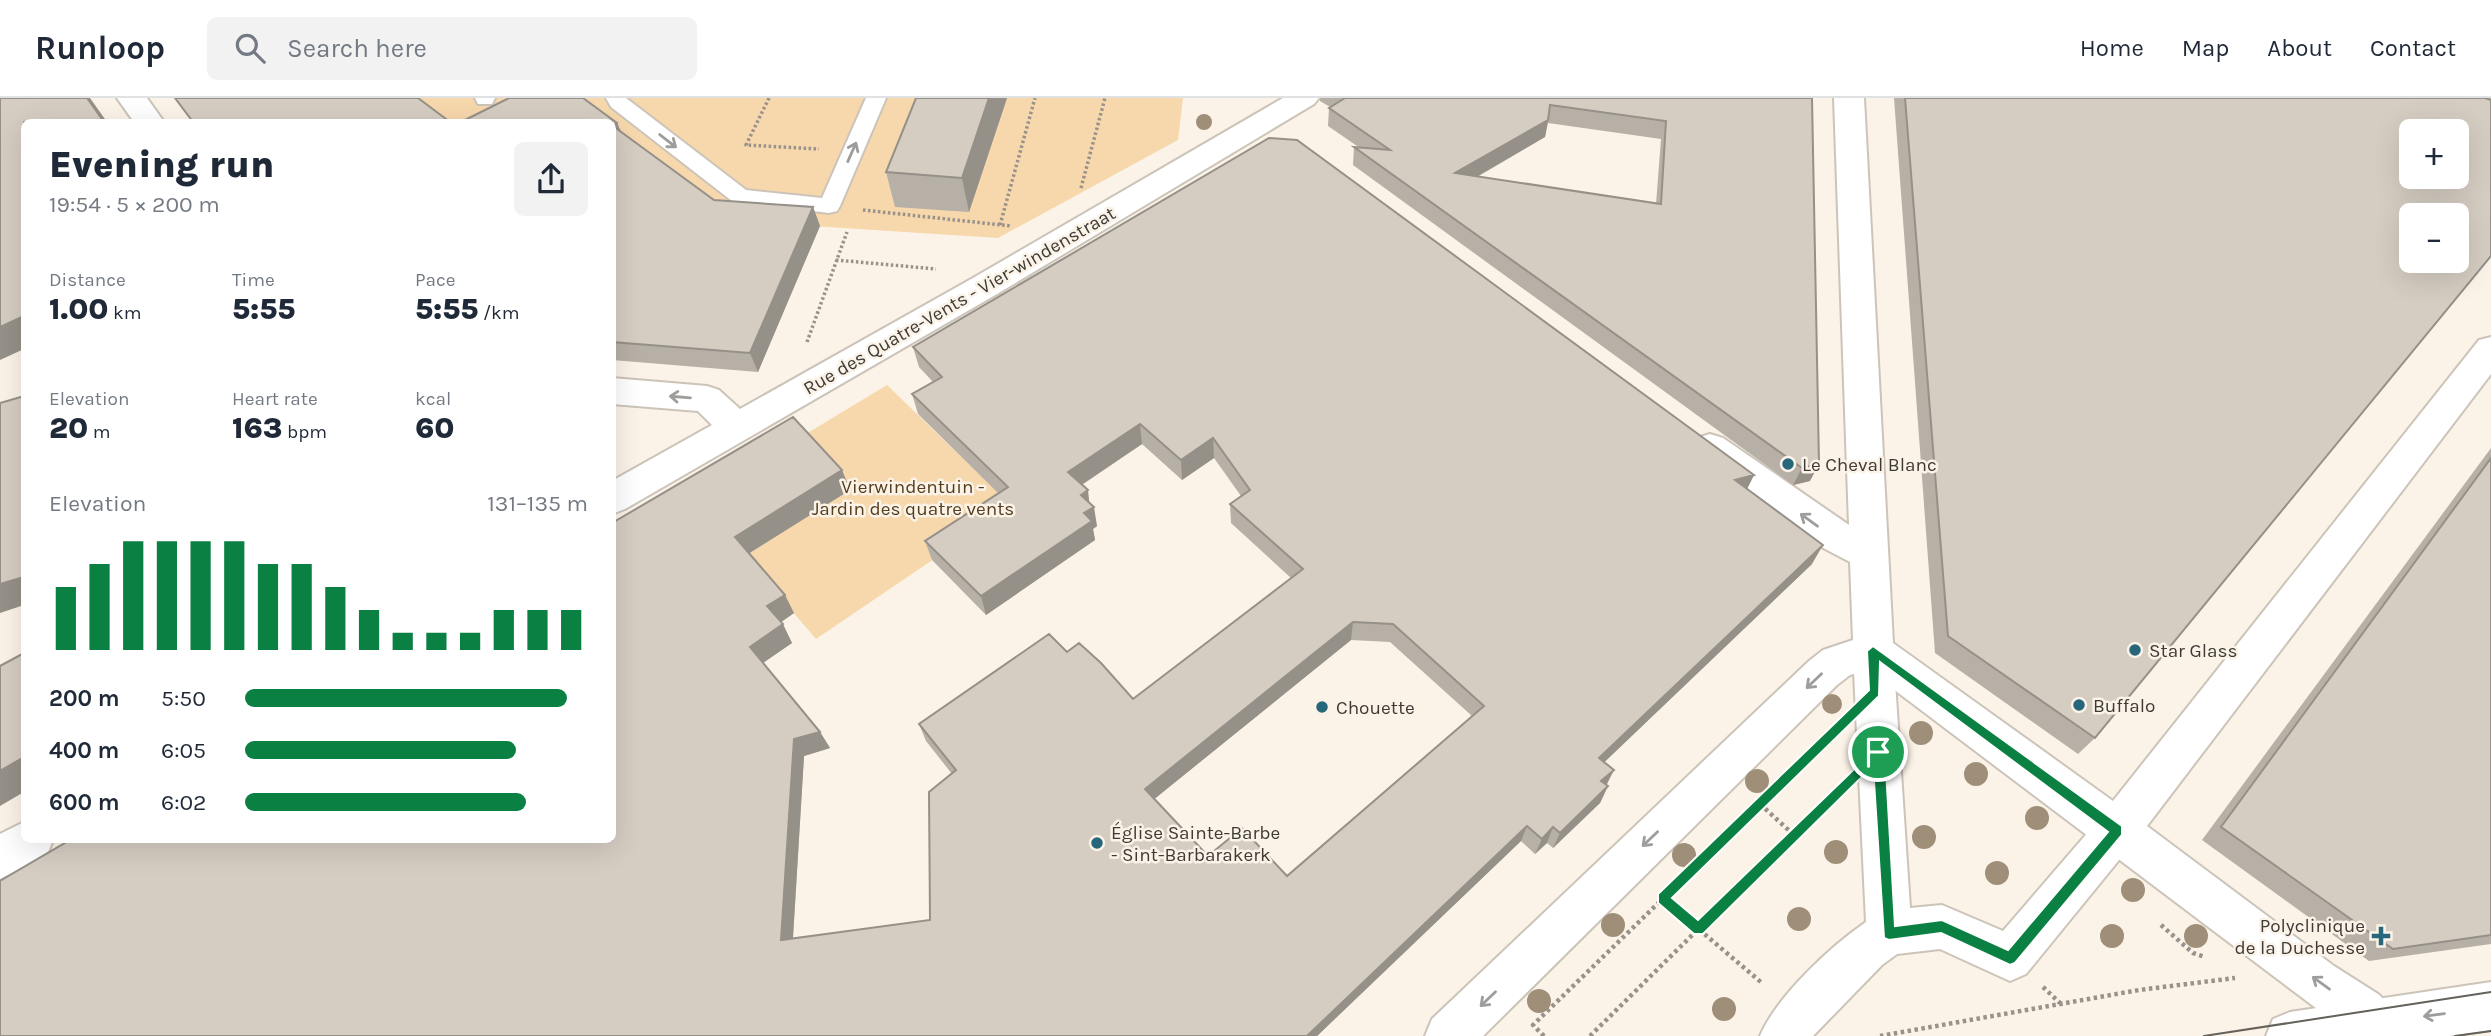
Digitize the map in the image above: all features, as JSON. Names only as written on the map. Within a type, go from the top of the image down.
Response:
[{"type":"street","points":[[132,98],[147,119]]},
{"type":"street","name":"Rue des Quatre-Vents - Vier-windenstraat","points":[[616,497],[736,426],[824,379],[1304,98]]},
{"type":"street","points":[[1849,98],[1868,553],[1889,933]]},
{"type":"street","points":[[1784,1036],[1799,1014],[1866,949],[1889,933],[1942,927],[2010,958],[2117,831],[2491,349]]},
{"type":"street","points":[[616,391],[707,399],[736,426]]},
{"type":"street","points":[[1689,432],[1823,530],[1868,553]]},
{"type":"street","points":[[1449,1036],[1837,662],[1874,671],[2117,831],[2383,1030]]},
{"type":"street","points":[[0,858],[25,843]]},
{"type":"street","points":[[2290,1036],[2383,1030],[2491,1006]]},
{"type":"lane","points":[[616,98],[618,103],[740,196],[828,206],[876,98]]},
{"type":"path","points":[[769,98],[746,145],[853,150]]},
{"type":"path","points":[[1000,226],[1035,98]]},
{"type":"path","points":[[855,209],[1000,226],[1078,231],[1082,187],[1105,98]]},
{"type":"path","points":[[824,379],[802,357],[844,241]]},
{"type":"path","points":[[836,260],[1003,275]]},
{"type":"path","points":[[1544,1036],[1533,1025],[1760,804],[1874,671]]},
{"type":"path","points":[[1590,1036],[1878,752]]},
{"type":"path","points":[[1760,804],[1794,835]]},
{"type":"path","points":[[1654,891],[1762,983]]},
{"type":"path","points":[[1880,1036],[2139,990],[2306,972]]},
{"type":"green space","points":[[403,98],[1183,98],[1178,140],[998,238],[737,221],[622,145],[616,131],[616,119],[431,119]]},
{"type":"green space","name":"Vierwindentuin - Jardin des quatre vents","points":[[887,385],[1012,506],[816,639],[745,556],[849,490],[801,437]]},
{"type":"building","points":[[0,98],[87,98],[102,119],[21,119],[21,317],[0,327]]},
{"type":"building","points":[[175,98],[418,98],[446,119],[191,119]]},
{"type":"building","points":[[509,98],[583,98],[612,119],[467,119]]},
{"type":"building","points":[[916,98],[989,98],[962,178],[886,172]]},
{"type":"building","points":[[1345,98],[1812,98],[1819,464],[1802,468],[1354,147],[1390,150],[1329,108]],"holes":[[[1550,105],[1666,121],[1661,204],[1455,173],[1548,120]]]},
{"type":"building","points":[[1905,98],[2491,100],[2491,256],[2095,738],[1948,636]]},
{"type":"building","points":[[616,128],[714,200],[813,207],[750,353],[616,342]]},
{"type":"building","points":[[1269,138],[1297,140],[1754,475],[1735,480],[1823,545],[1599,758],[1614,770],[1601,781],[1608,786],[1560,833],[1553,827],[1542,839],[1527,826],[1307,1036],[0,1036],[0,881],[65,843],[616,843],[616,521],[793,417],[842,470],[735,537],[785,595],[767,606],[783,624],[750,647],[820,732],[794,739],[781,940],[930,920],[929,792],[956,770],[919,724],[1049,634],[1067,652],[1079,643],[1133,699],[1303,569],[1230,504],[1250,490],[1213,438],[1181,460],[1140,424],[1068,472],[1088,490],[1081,495],[1094,507],[1084,513],[1092,521],[981,596],[925,541],[1008,487],[912,394],[942,377],[913,347]],"holes":[[[1353,622],[1393,624],[1484,706],[1287,876],[1242,828],[1208,856],[1145,789]]]},
{"type":"building","points":[[21,397],[21,578],[0,584],[0,403]]},
{"type":"building","points":[[2491,458],[2491,935],[2393,949],[2221,827]]},
{"type":"building","points":[[21,655],[21,759],[0,771],[0,666]]},
{"type":"tram line","points":[[2204,1036],[2491,992]]},
{"type":"tram line","points":[[2455,1036],[2491,1031]]},
{"type":"place","name":"Le Cheval Blanc","points":[[1788,464]]},
{"type":"place","name":"Star Glass","points":[[2135,650]]},
{"type":"place","name":"Buffalo","points":[[2079,705]]},
{"type":"place","name":"Chouette","points":[[1322,707]]},
{"type":"place","name":"Église Sainte-Barbe - Sint-Barbarakerk","points":[[1097,843]]},
{"type":"place","name":"Polyclinique de la Duchesse","points":[[2381,936]]},
{"type":"route","points":[[1873,651],[2117,831],[2010,958],[1942,927],[1889,933],[1878,752],[1699,929],[1662,899],[1875,692],[1873,651]]}]
